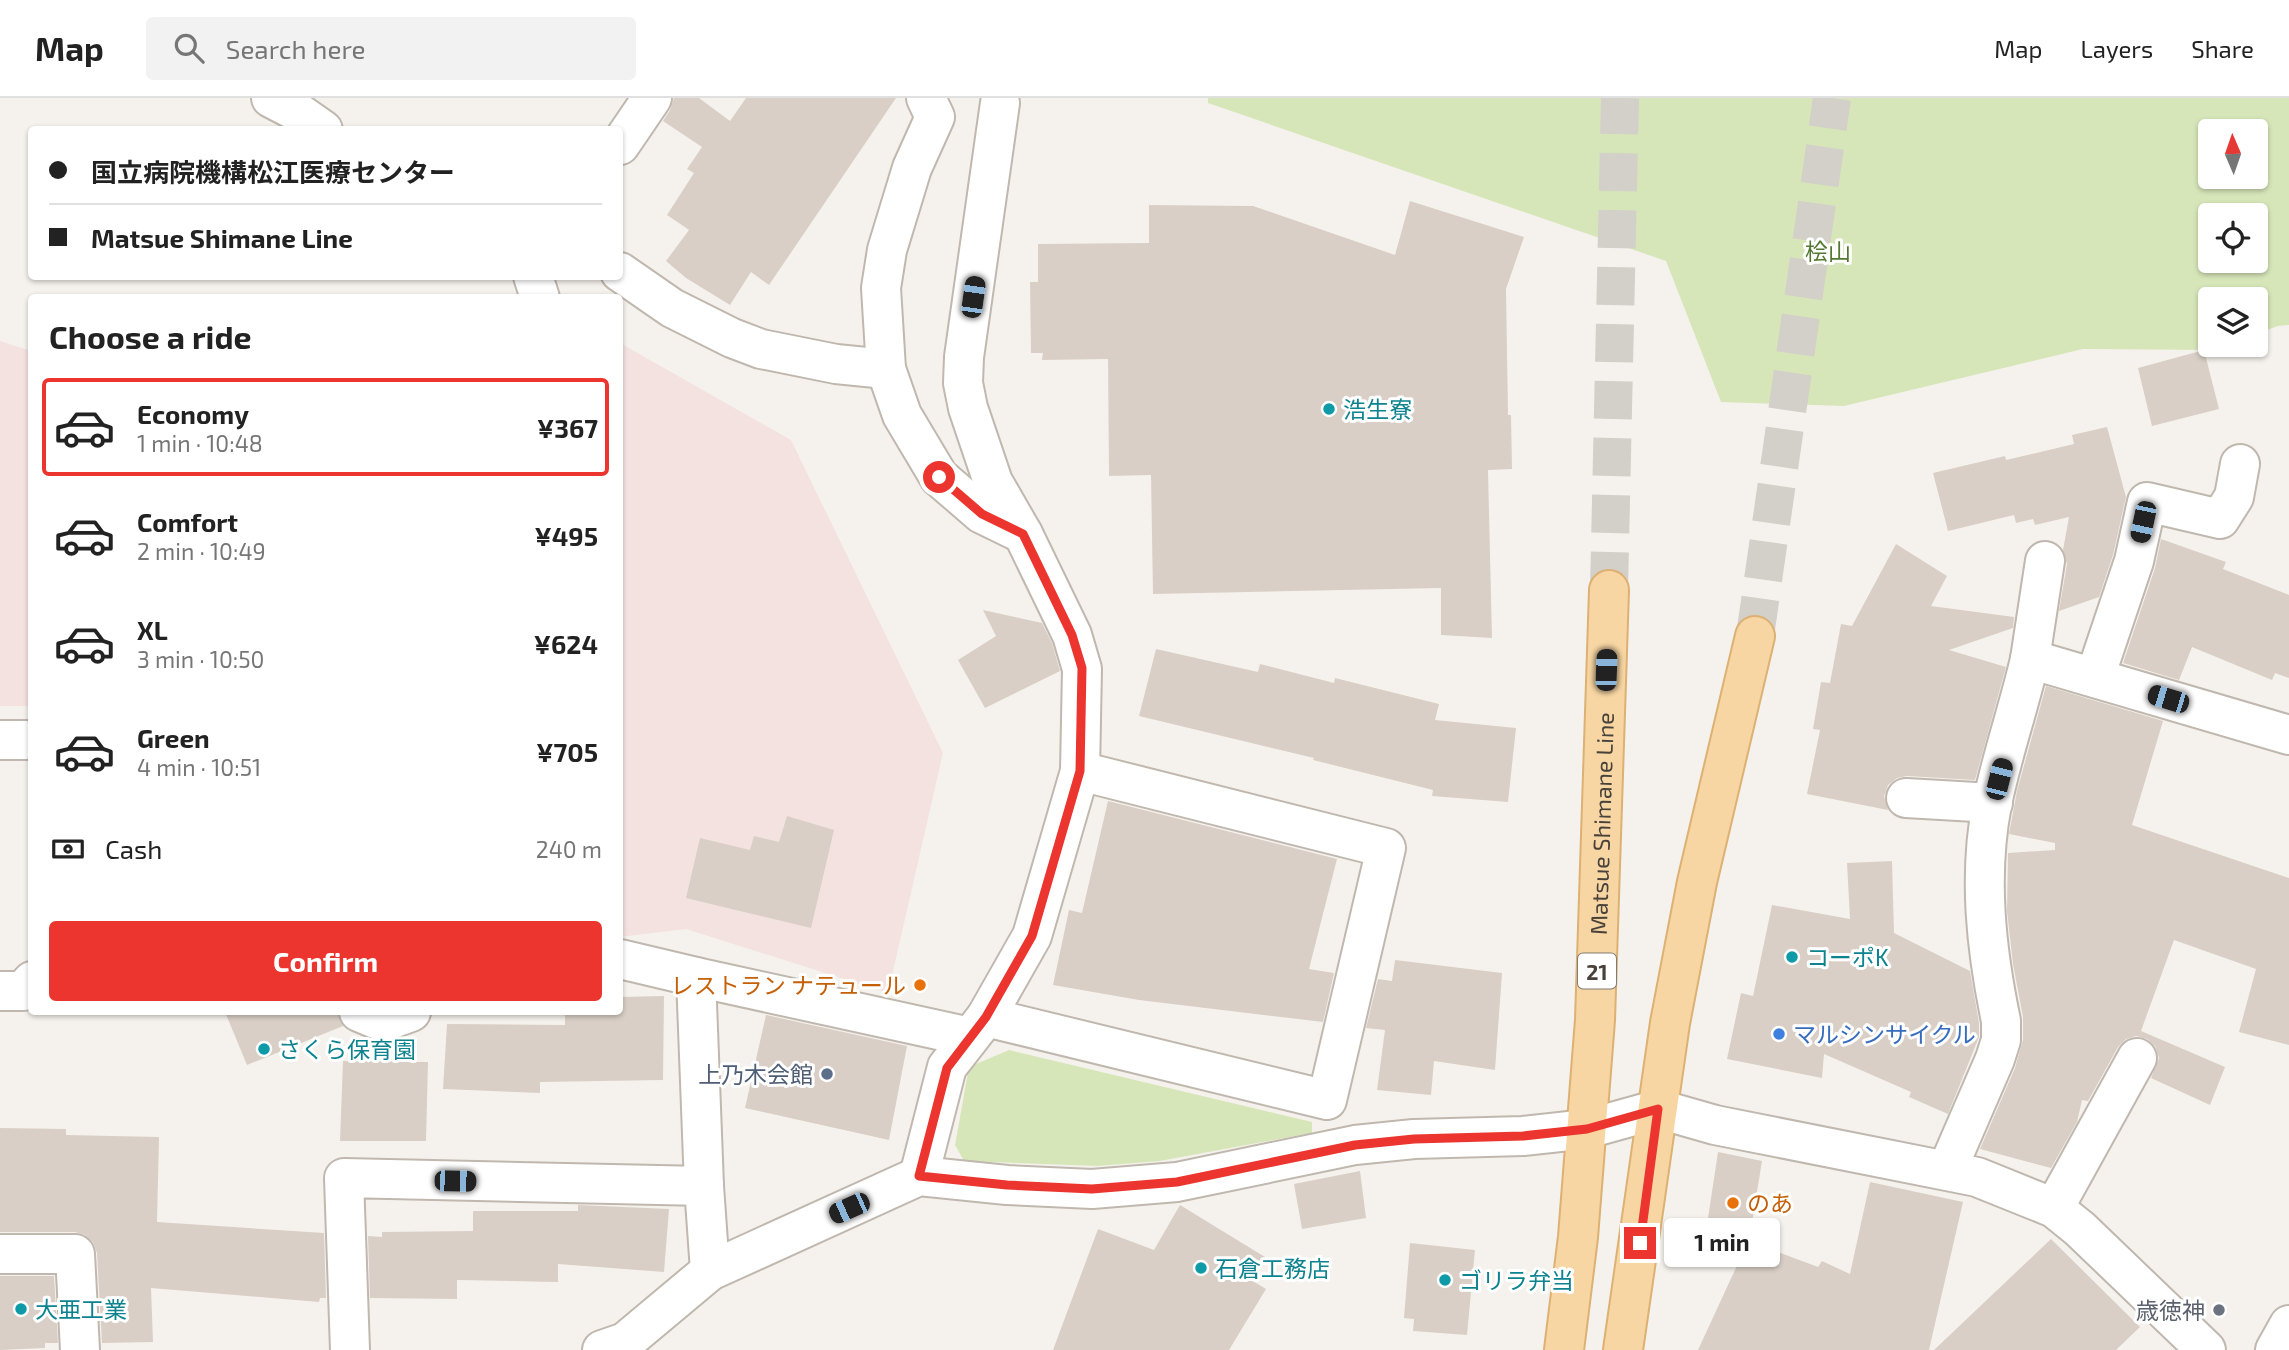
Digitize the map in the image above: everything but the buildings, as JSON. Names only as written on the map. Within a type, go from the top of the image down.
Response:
[{"type":"main road","name":"Matsue Shimane Line","points":[[1564,1350],[1578,1237],[1595,1020],[1609,590]]},
{"type":"main road","points":[[1623,1350],[1670,1023],[1697,882],[1755,636]]},
{"type":"street","points":[[271,98],[317,126]]},
{"type":"street","points":[[623,141],[652,98]]},
{"type":"street","points":[[926,98],[934,117],[912,168],[887,250],[881,288],[886,369],[902,415],[939,477],[982,514],[1023,534]]},
{"type":"street","points":[[919,1176],[947,1068],[978,1027],[1032,936],[1080,771],[1082,668],[1072,635],[1023,534],[993,482],[968,408],[963,383],[964,357],[1000,103]]},
{"type":"street","points":[[623,274],[672,308],[732,338],[761,349],[836,364],[886,369]]},
{"type":"street","points":[[2095,677],[2134,561],[2147,502],[2220,519],[2234,497],[2240,464]]},
{"type":"street","points":[[1947,1170],[2001,1040],[2001,1021],[1984,906],[1985,853],[1993,803],[2030,659],[2045,561]]},
{"type":"street","points":[[2030,659],[2289,735]]},
{"type":"street","points":[[0,740],[28,740]]},
{"type":"street","points":[[623,960],[696,977],[978,1027],[1327,1100],[1387,848],[1080,771]]},
{"type":"street","points":[[1906,798],[1993,803]]},
{"type":"street","points":[[696,977],[710,1271]]},
{"type":"street","points":[[0,991],[23,991],[28,985]]},
{"type":"street","points":[[366,1015],[383,1022],[403,1015]]},
{"type":"street","points":[[2054,1208],[2137,1058]]},
{"type":"street","points":[[602,1350],[625,1342],[710,1271],[919,1176],[1007,1185],[1105,1188],[1177,1182],[1355,1145],[1414,1139],[1523,1136],[1587,1129],[1658,1109],[1715,1125],[1977,1177],[2054,1208],[2080,1229],[2206,1350]]},
{"type":"street","points":[[350,1350],[344,1178],[704,1186]]},
{"type":"street","points":[[0,1254],[75,1254],[80,1350]]},
{"type":"street","points":[[2276,1350],[2289,1325]]},
{"type":"shaded area","points":[[0,341],[28,350],[28,706],[0,706]]},
{"type":"shaded area","points":[[623,345],[791,440],[943,753],[888,993],[686,929],[623,937]]},
{"type":"green space","name":"桧山","points":[[1208,98],[2289,98],[2289,325],[2268,330],[2268,287],[2198,287],[2198,350],[2083,349],[1844,406],[1721,402],[1666,261],[1208,103]]},
{"type":"green space","points":[[1009,1050],[1312,1122],[1312,1133],[1160,1161],[1097,1166],[964,1161],[955,1145],[969,1067]]},
{"type":"tunnel","points":[[1609,590],[1620,98]]},
{"type":"tunnel","points":[[1755,636],[1832,98]]},
{"type":"place","name":"浩生寮","points":[[1329,409]]},
{"type":"place","name":"コーポK","points":[[1792,957]]},
{"type":"place","name":"レストラン ナテュール","points":[[920,985]]},
{"type":"place","name":"マルシンサイクル","points":[[1779,1034]]},
{"type":"place","name":"さくら保育園","points":[[264,1049]]},
{"type":"place","name":"上乃木会館","points":[[827,1074]]},
{"type":"place","name":"のあ","points":[[1733,1203]]},
{"type":"place","name":"石倉工務店","points":[[1201,1268]]},
{"type":"place","name":"ゴリラ弁当","points":[[1445,1280]]},
{"type":"place","name":"大亜工業","points":[[21,1309]]},
{"type":"place","name":"歳徳神","points":[[2219,1310]]},
{"type":"route","points":[[939,477],[982,514],[1023,534],[1072,635],[1082,668],[1080,771],[1032,936],[986,1017],[947,1068],[919,1176],[1007,1185],[1092,1189],[1177,1182],[1355,1145],[1414,1139],[1523,1136],[1587,1129],[1658,1109],[1640,1243]]}]
